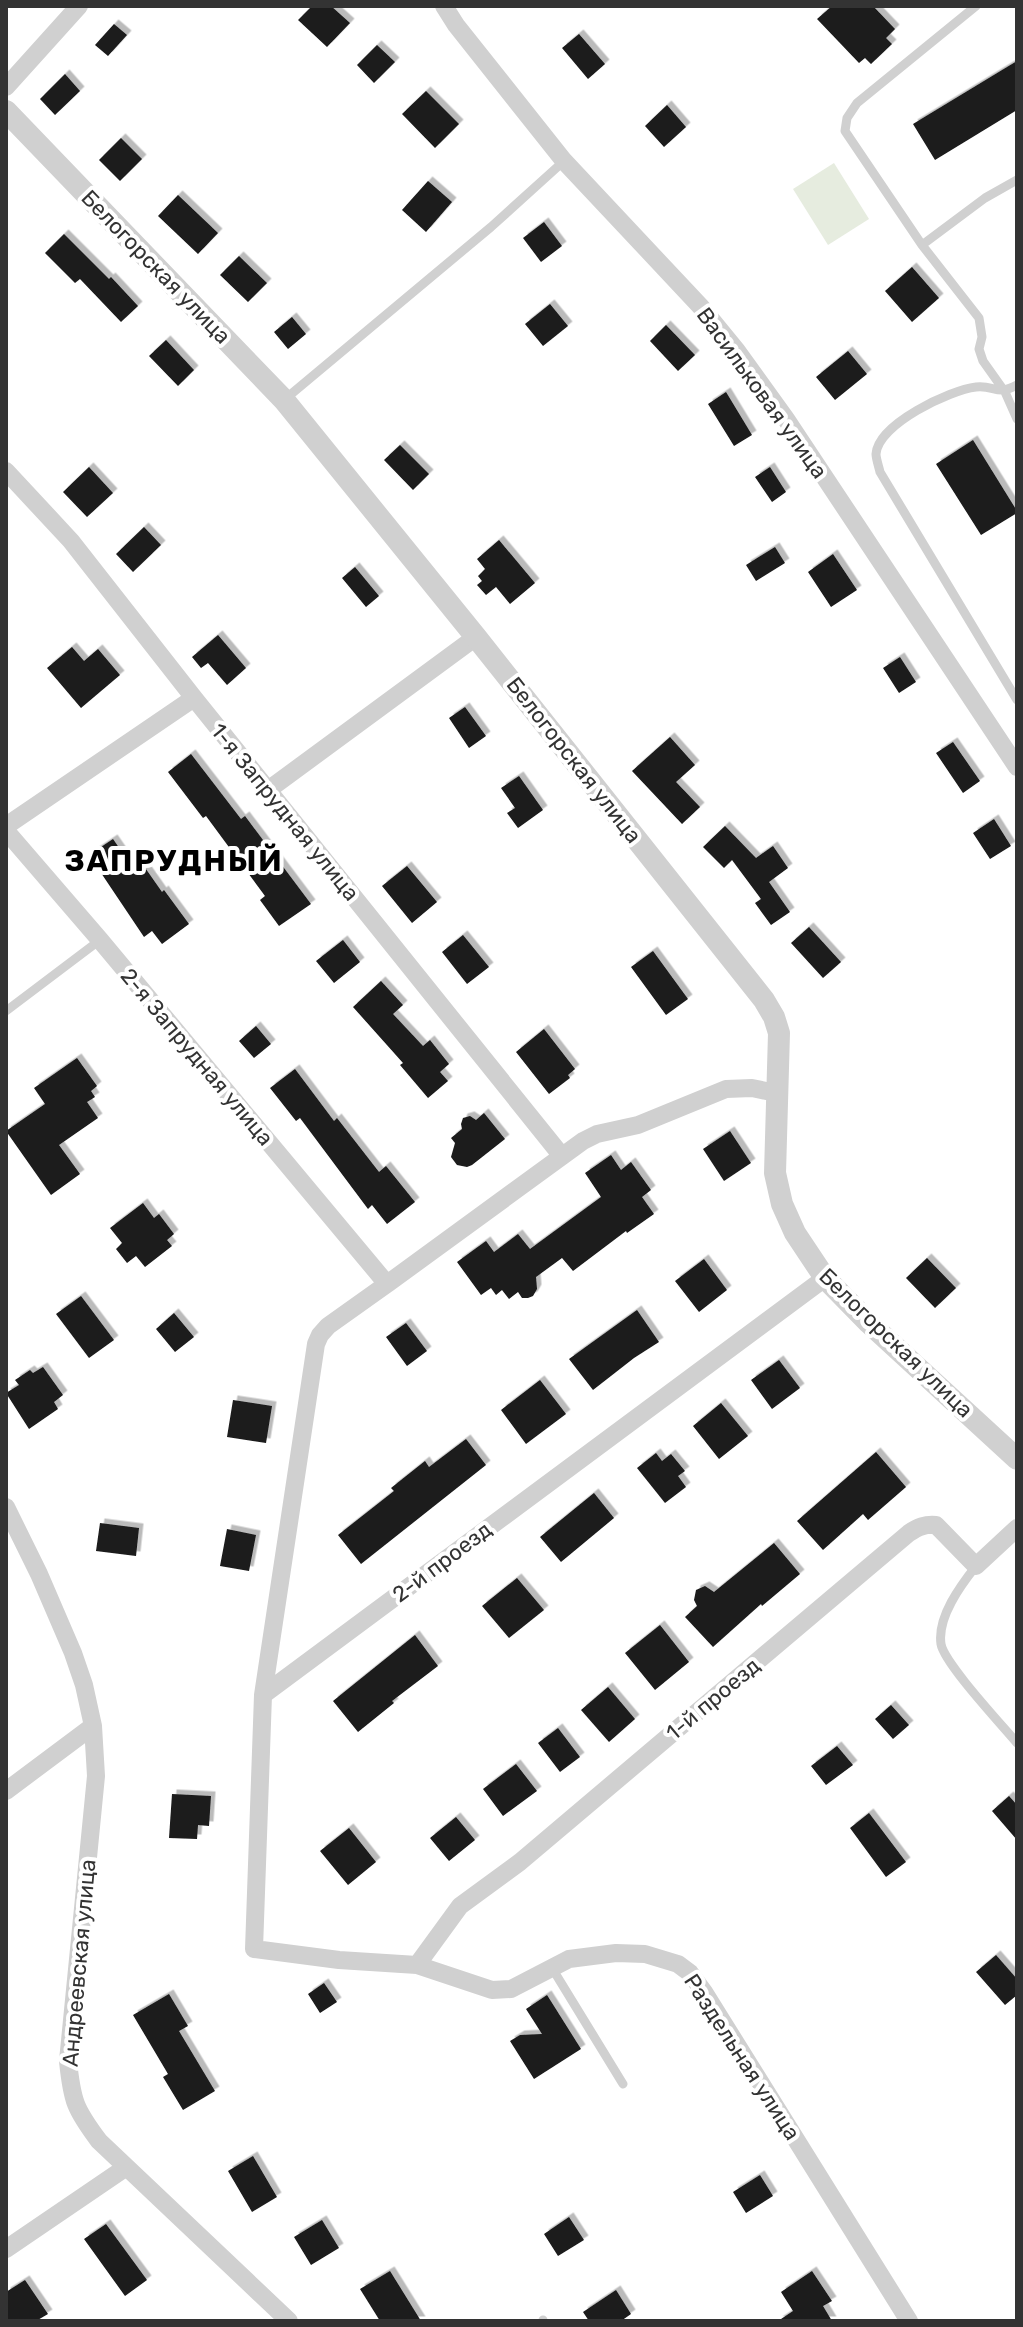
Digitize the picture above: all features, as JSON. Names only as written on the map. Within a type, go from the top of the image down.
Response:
[{"type":"street","points":[[6,87],[79,6]]},
{"type":"street","name":"Васильковая улица","points":[[444,6],[564,161],[701,307],[737,351],[812,457],[1017,767]]},
{"type":"street","name":"Белогорская улица","points":[[6,111],[284,400],[764,1000],[779,1033],[775,1173],[782,1204],[795,1233],[825,1278],[869,1323],[1017,1459]]},
{"type":"street","name":"1-я Запрудная улица","points":[[6,471],[71,541],[561,1155]]},
{"type":"street","points":[[268,790],[476,637]]},
{"type":"street","points":[[6,828],[194,698]]},
{"type":"street","name":"2-я Запрудная улица","points":[[6,828],[387,1284]]},
{"type":"street","points":[[263,1695],[316,1344],[320,1335],[328,1326],[561,1155],[597,1134],[638,1125],[726,1089],[752,1088],[776,1093]]},
{"type":"street","name":"2-й проезд","points":[[263,1695],[825,1278]]},
{"type":"street","name":"Андреевская улица","points":[[6,1508],[73,1653],[93,1726],[96,1776],[68,2061],[71,2094],[80,2116],[99,2141],[289,2321]]},
{"type":"street","name":"1-й проезд","points":[[417,1965],[460,1906],[520,1862],[909,1533],[928,1524],[936,1525],[976,1566]]},
{"type":"street","points":[[976,1566],[1017,1528]]},
{"type":"street","name":"Раздельная улица","points":[[263,1695],[254,1949],[339,1960],[417,1965],[492,1990],[511,1989],[569,1959],[616,1953],[663,1958],[678,1964],[690,1973],[909,2321]]},
{"type":"street","points":[[6,1791],[93,1726]]},
{"type":"street","points":[[6,2249],[125,2168]]},
{"type":"lane","points":[[976,6],[857,103],[847,118],[845,131],[922,245],[979,318],[982,337],[979,349],[983,361],[1005,392],[1017,419]]},
{"type":"lane","points":[[284,400],[479,237],[564,161]]},
{"type":"lane","points":[[922,245],[985,198],[1017,180]]},
{"type":"lane","points":[[1017,385],[1005,392],[976,387],[943,396],[893,428],[883,438],[876,453],[880,472],[1017,700]]},
{"type":"lane","points":[[6,1011],[100,940]]},
{"type":"lane","points":[[976,1566],[958,1588],[942,1631],[941,1646],[952,1664],[1017,1743]]},
{"type":"lane","points":[[552,1968],[623,2084]]},
{"type":"shaded area","points":[[834,163],[869,219],[828,245],[793,189]]},
{"type":"building","points":[[312,6],[331,6],[350,23],[327,47],[298,20]]},
{"type":"building","points":[[832,6],[873,6],[895,29],[886,38],[892,44],[871,64],[865,58],[859,63],[817,19]]},
{"type":"building","points":[[114,24],[127,35],[108,56],[95,45]]},
{"type":"building","points":[[579,34],[605,64],[588,79],[562,48]]},
{"type":"building","points":[[377,45],[395,62],[374,83],[357,65]]},
{"type":"building","points":[[1017,61],[1017,110],[935,160],[913,124]]},
{"type":"building","points":[[65,74],[80,91],[55,115],[40,99]]},
{"type":"building","points":[[426,91],[459,124],[435,148],[402,114]]},
{"type":"building","points":[[667,105],[686,127],[664,147],[645,126]]},
{"type":"building","points":[[121,138],[142,159],[120,181],[99,160]]},
{"type":"building","points":[[428,181],[452,202],[426,232],[402,210]]},
{"type":"building","points":[[178,195],[218,233],[198,254],[158,216]]},
{"type":"building","points":[[544,222],[562,246],[541,262],[523,238]]},
{"type":"building","points":[[64,234],[138,306],[121,322],[80,279],[75,283],[45,253]]},
{"type":"building","points":[[239,256],[267,283],[248,302],[220,275]]},
{"type":"building","points":[[912,267],[939,298],[912,322],[885,291]]},
{"type":"building","points":[[550,304],[568,326],[543,346],[525,324]]},
{"type":"building","points":[[292,317],[306,334],[288,349],[274,332]]},
{"type":"building","points":[[666,325],[695,355],[678,371],[650,341]]},
{"type":"building","points":[[166,340],[194,370],[178,386],[149,356]]},
{"type":"building","points":[[848,351],[867,374],[835,400],[816,377]]},
{"type":"building","points":[[726,392],[752,435],[734,446],[708,404]]},
{"type":"building","points":[[973,440],[1017,511],[981,535],[936,464]]},
{"type":"building","points":[[400,445],[429,474],[413,490],[384,460]]},
{"type":"building","points":[[89,467],[113,493],[87,517],[63,492]]},
{"type":"building","points":[[770,467],[786,492],[772,502],[755,477]]},
{"type":"building","points":[[144,527],[161,545],[133,572],[116,554]]},
{"type":"building","points":[[499,540],[535,583],[510,604],[496,587],[486,595],[477,585],[482,581],[478,576],[485,569],[477,559]]},
{"type":"building","points":[[775,547],[785,563],[756,581],[746,565]]},
{"type":"building","points":[[833,554],[857,590],[831,607],[808,572]]},
{"type":"building","points":[[355,567],[379,596],[366,607],[342,578]]},
{"type":"building","points":[[218,635],[246,668],[227,685],[208,663],[201,668],[192,657]]},
{"type":"building","points":[[72,647],[84,661],[98,649],[120,675],[81,708],[47,668]]},
{"type":"building","points":[[900,657],[916,682],[899,693],[883,668]]},
{"type":"building","points":[[465,707],[486,736],[469,748],[449,718]]},
{"type":"building","points":[[670,737],[695,765],[676,782],[700,807],[682,824],[632,771]]},
{"type":"building","points":[[953,742],[980,781],[963,793],[936,753]]},
{"type":"building","points":[[191,754],[241,819],[245,816],[311,904],[279,926],[260,900],[265,896],[206,816],[203,818],[168,772]]},
{"type":"building","points":[[519,776],[543,810],[518,828],[507,813],[515,808],[501,788]]},
{"type":"building","points":[[994,819],[1011,846],[990,859],[973,833]]},
{"type":"building","points":[[725,826],[756,858],[773,846],[788,868],[769,882],[790,912],[771,925],[755,903],[761,899],[732,860],[724,868],[703,847]]},
{"type":"building","points":[[113,839],[133,868],[141,862],[189,924],[162,944],[152,931],[144,937],[89,855]]},
{"type":"building","points":[[407,866],[437,902],[412,923],[382,886]]},
{"type":"building","points":[[809,927],[841,962],[823,978],[791,943]]},
{"type":"building","points":[[463,935],[489,967],[467,984],[442,952]]},
{"type":"building","points":[[343,940],[360,962],[334,983],[316,961]]},
{"type":"building","points":[[653,951],[688,999],[666,1015],[631,967]]},
{"type":"building","points":[[381,981],[403,1005],[393,1014],[423,1046],[430,1040],[449,1064],[440,1072],[448,1081],[428,1098],[400,1065],[403,1063],[353,1007]]},
{"type":"building","points":[[256,1026],[271,1044],[254,1058],[239,1041]]},
{"type":"building","points":[[544,1029],[575,1069],[568,1075],[570,1078],[549,1094],[516,1052]]},
{"type":"building","points":[[77,1058],[97,1086],[91,1091],[95,1097],[87,1102],[98,1118],[59,1145],[80,1174],[51,1195],[6,1131],[45,1104],[34,1088]]},
{"type":"building","points":[[295,1069],[334,1121],[337,1118],[379,1172],[386,1166],[415,1202],[387,1224],[372,1205],[368,1209],[300,1118],[296,1121],[270,1088]]},
{"type":"building","points":[[484,1113],[505,1139],[472,1165],[457,1165],[451,1157],[455,1143],[451,1138],[462,1129],[463,1118],[470,1116],[476,1120]]},
{"type":"building","points":[[730,1131],[751,1163],[724,1181],[703,1149]]},
{"type":"building","points":[[611,1155],[621,1170],[631,1162],[651,1190],[642,1197],[654,1214],[573,1271],[562,1258],[536,1277],[537,1289],[533,1296],[522,1298],[518,1292],[509,1299],[502,1290],[496,1295],[491,1288],[481,1295],[457,1262],[486,1241],[494,1252],[518,1234],[530,1249],[601,1197],[585,1173]]},
{"type":"building","points":[[143,1203],[154,1218],[159,1214],[174,1234],[167,1240],[172,1246],[145,1267],[136,1256],[127,1263],[116,1249],[122,1243],[110,1228]]},
{"type":"building","points":[[927,1258],[956,1288],[935,1308],[906,1278]]},
{"type":"building","points":[[704,1259],[727,1290],[699,1312],[675,1281]]},
{"type":"building","points":[[81,1296],[114,1340],[89,1358],[56,1314]]},
{"type":"building","points":[[637,1310],[659,1342],[593,1390],[569,1359]]},
{"type":"building","points":[[174,1313],[194,1337],[175,1352],[156,1329]]},
{"type":"building","points":[[406,1323],[427,1351],[407,1366],[386,1337]]},
{"type":"building","points":[[779,1360],[800,1388],[772,1409],[751,1380]]},
{"type":"building","points":[[43,1367],[63,1395],[54,1402],[58,1409],[29,1429],[6,1393],[19,1385],[15,1380],[30,1370],[33,1373]]},
{"type":"building","points":[[540,1380],[566,1414],[526,1444],[501,1410]]},
{"type":"building","points":[[233,1400],[272,1406],[266,1443],[227,1437]]},
{"type":"building","points":[[721,1403],[748,1436],[719,1459],[693,1426]]},
{"type":"building","points":[[466,1439],[486,1465],[361,1564],[338,1535],[394,1491],[391,1488],[425,1461],[429,1467]]},
{"type":"building","points":[[876,1452],[906,1487],[868,1520],[863,1514],[823,1550],[797,1521]]},
{"type":"building","points":[[656,1453],[662,1461],[671,1454],[685,1471],[678,1476],[686,1487],[665,1503],[637,1468]]},
{"type":"building","points":[[594,1493],[614,1518],[561,1562],[540,1537]]},
{"type":"building","points":[[100,1523],[139,1528],[136,1556],[96,1551]]},
{"type":"building","points":[[227,1529],[256,1535],[249,1571],[220,1566]]},
{"type":"building","points":[[774,1543],[800,1574],[713,1647],[685,1617],[697,1606],[694,1600],[696,1590],[705,1586],[714,1592]]},
{"type":"building","points":[[517,1578],[544,1610],[509,1638],[482,1606]]},
{"type":"building","points":[[660,1625],[689,1662],[655,1690],[625,1653]]},
{"type":"building","points":[[415,1635],[438,1666],[358,1732],[333,1701]]},
{"type":"building","points":[[608,1687],[635,1719],[609,1742],[581,1710]]},
{"type":"building","points":[[891,1705],[909,1725],[893,1739],[875,1719]]},
{"type":"building","points":[[558,1728],[580,1757],[560,1772],[538,1743]]},
{"type":"building","points":[[837,1746],[853,1765],[826,1785],[811,1766]]},
{"type":"building","points":[[516,1764],[537,1791],[503,1816],[483,1789]]},
{"type":"building","points":[[172,1794],[211,1796],[209,1826],[198,1825],[197,1839],[169,1838]]},
{"type":"building","points":[[1009,1796],[1017,1805],[1017,1840],[992,1811]]},
{"type":"building","points":[[869,1813],[906,1862],[886,1877],[850,1828]]},
{"type":"building","points":[[456,1817],[475,1840],[449,1861],[430,1838]]},
{"type":"building","points":[[349,1828],[376,1862],[348,1885],[320,1851]]},
{"type":"building","points":[[996,1955],[1017,1979],[1017,1995],[1005,2005],[976,1972]]},
{"type":"building","points":[[324,1983],[337,2002],[320,2013],[308,1994]]},
{"type":"building","points":[[169,1994],[188,2026],[179,2031],[215,2091],[183,2110],[163,2077],[168,2074],[133,2015]]},
{"type":"building","points":[[547,1995],[581,2049],[534,2079],[510,2041],[520,2035],[542,2034],[526,2009]]},
{"type":"building","points":[[253,2156],[277,2197],[252,2212],[228,2171]]},
{"type":"building","points":[[760,2175],[773,2196],[746,2213],[733,2192]]},
{"type":"building","points":[[569,2217],[584,2240],[558,2256],[544,2234]]},
{"type":"building","points":[[322,2220],[339,2248],[311,2265],[294,2237]]},
{"type":"building","points":[[106,2224],[147,2280],[125,2296],[84,2239]]},
{"type":"building","points":[[390,2271],[421,2321],[380,2321],[360,2289]]},
{"type":"building","points":[[812,2271],[832,2301],[823,2306],[832,2321],[778,2321],[793,2311],[781,2292]]},
{"type":"building","points":[[25,2280],[48,2314],[36,2321],[6,2321],[6,2292]]},
{"type":"building","points":[[616,2290],[631,2314],[621,2321],[589,2321],[583,2312]]},
{"type":"district","name":"ЗАПРУДНЫЙ","points":[[174,861]]}]
